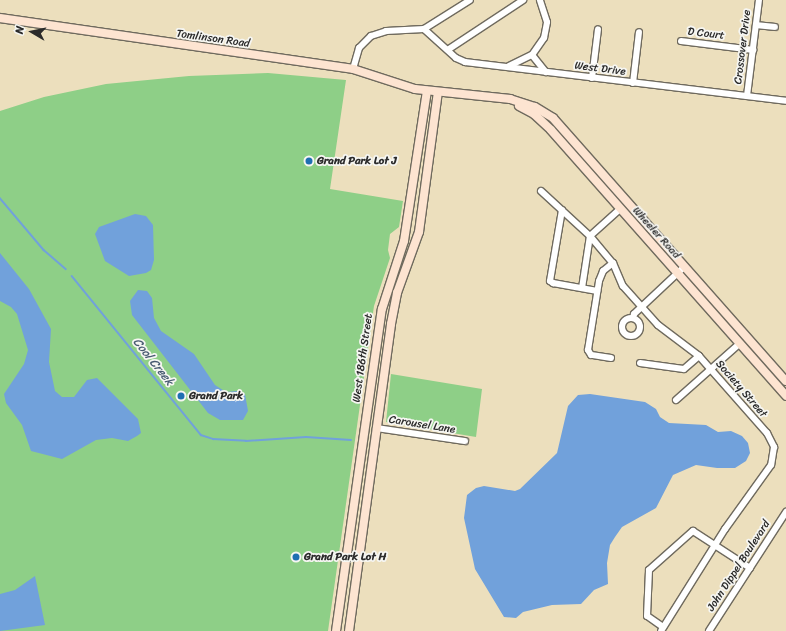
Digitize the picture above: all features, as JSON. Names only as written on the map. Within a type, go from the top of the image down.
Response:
[{"type":"street","points":[[353,69],[359,48],[371,36],[386,31],[424,29],[470,0]]},
{"type":"street","points":[[448,50],[523,0]]},
{"type":"street","points":[[505,66],[532,55],[542,41],[546,30],[545,14],[540,0]]},
{"type":"street","name":"Crossover Drive","points":[[747,96],[756,25],[757,0]]},
{"type":"street","name":"Tomlinson Road","points":[[0,18],[353,69],[424,90]]},
{"type":"street","points":[[756,25],[775,27]]},
{"type":"street","points":[[592,78],[598,28]]},
{"type":"street","name":"West Drive","points":[[424,29],[460,60],[592,78],[786,101]]},
{"type":"street","points":[[633,83],[639,32]]},
{"type":"street","name":"D Court","points":[[681,41],[753,50]]},
{"type":"street","points":[[532,55],[546,72]]},
{"type":"street","name":"Wheeler Road","points":[[424,90],[526,103],[553,118],[786,381]]},
{"type":"street","name":"West 186th Street","points":[[336,631],[384,298],[405,235],[424,90]]},
{"type":"street","name":"West 186th Street","points":[[349,631],[394,305],[418,232],[438,92]]},
{"type":"street","name":"Wheeler Road","points":[[499,99],[526,108],[542,121],[786,396]]},
{"type":"street","name":"Society Street","points":[[541,191],[590,236],[613,264],[623,286],[658,325],[699,356],[767,433],[774,447],[771,465],[715,545],[662,629]]},
{"type":"street","points":[[582,288],[590,236],[620,209]]},
{"type":"street","points":[[562,210],[551,282],[597,291]]},
{"type":"street","points":[[611,358],[588,352],[597,291],[603,271],[613,264]]},
{"type":"street","points":[[633,318],[642,307],[684,267]]},
{"type":"street","points":[[676,400],[739,344]]},
{"type":"street","points":[[640,363],[682,369],[699,356]]},
{"type":"street","points":[[373,369],[384,370]]},
{"type":"street","name":"Carousel Lane","points":[[376,428],[465,441]]},
{"type":"street","name":"John Dippel Boulevard","points":[[709,631],[786,512]]},
{"type":"street","points":[[662,629],[647,616],[650,570],[652,565],[693,531],[750,568]]},
{"type":"green space","name":"Grand Park","points":[[268,73],[346,80],[330,189],[403,201],[399,227],[390,234],[388,250],[390,258],[374,306],[328,631],[0,631],[0,111],[44,97],[106,84],[189,76]]},
{"type":"green space","points":[[391,374],[482,389],[476,437],[386,422]]},
{"type":"water","points":[[135,214],[146,216],[153,225],[154,260],[151,270],[146,273],[129,276],[105,261],[95,234],[99,227]]},
{"type":"water","points":[[0,253],[29,289],[51,329],[49,362],[55,391],[62,397],[74,397],[87,380],[97,378],[138,419],[141,433],[128,441],[112,438],[96,440],[62,459],[31,451],[22,425],[6,403],[4,394],[24,364],[28,350],[17,314],[11,307],[0,301]]},
{"type":"water","points":[[138,290],[147,291],[152,298],[154,318],[161,331],[194,354],[215,385],[226,392],[237,391],[245,394],[248,411],[243,420],[220,420],[208,413],[132,315],[130,301]]},
{"type":"water","points":[[590,394],[645,402],[656,409],[660,417],[669,423],[706,425],[718,432],[731,431],[742,436],[748,443],[750,453],[746,461],[735,468],[717,468],[696,465],[673,475],[656,508],[622,527],[610,545],[607,563],[608,584],[594,590],[581,604],[552,605],[523,612],[516,618],[504,617],[475,569],[464,518],[467,495],[476,488],[484,486],[515,491],[520,489],[557,453],[568,406],[578,395]]},
{"type":"water","points":[[35,576],[45,625],[0,631],[0,594],[15,590]]},
{"type":"waterway","name":"Cool Creek","points":[[0,198],[44,250],[66,269]]},
{"type":"waterway","name":"Cool Creek","points":[[72,276],[201,435],[213,439],[246,441],[306,437],[351,440]]},
{"type":"place","name":"Grand Park Lot J","points":[[309,161]]},
{"type":"place","name":"Grand Park","points":[[181,396]]},
{"type":"place","name":"Grand Park Lot H","points":[[296,557]]}]
